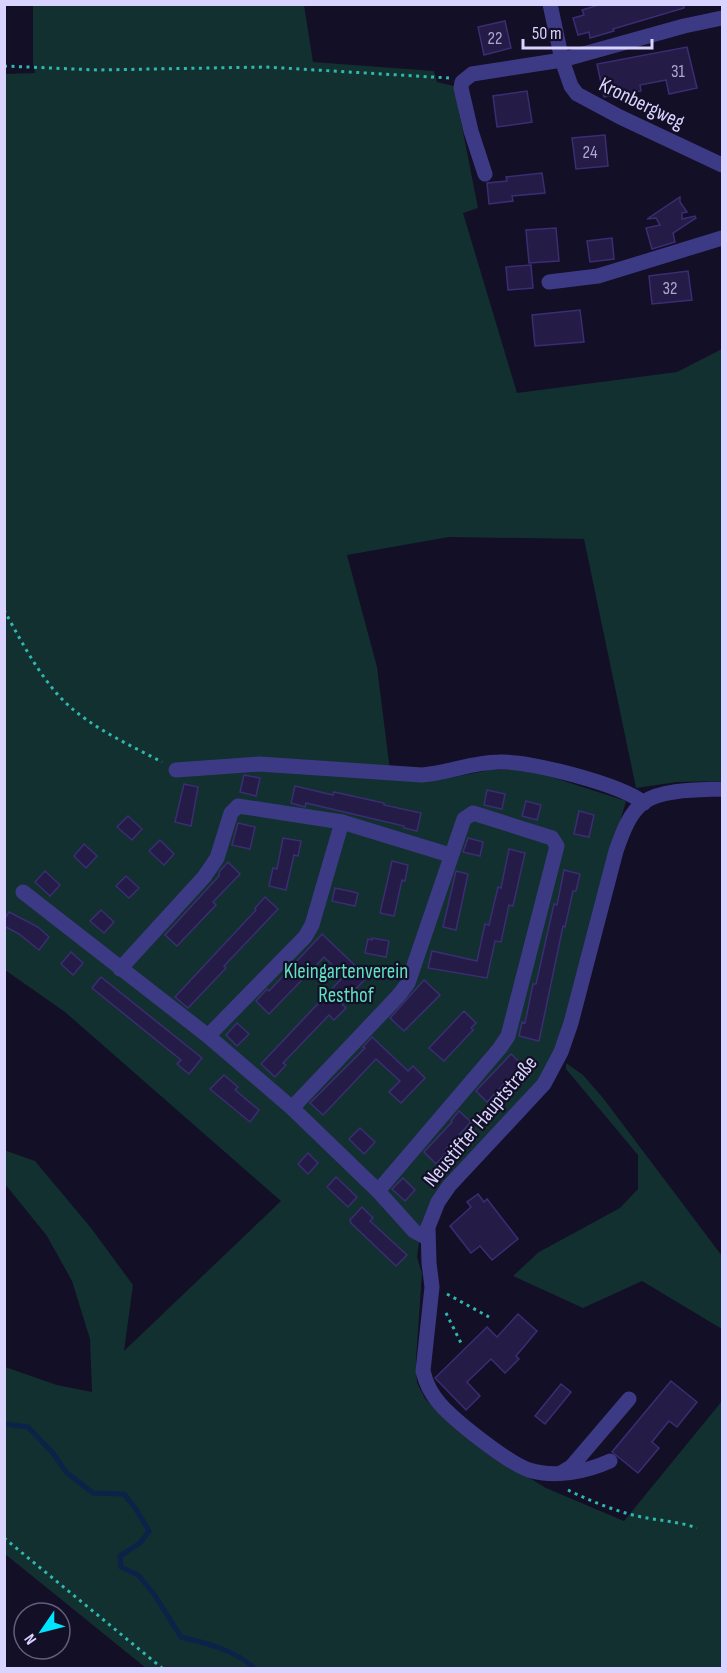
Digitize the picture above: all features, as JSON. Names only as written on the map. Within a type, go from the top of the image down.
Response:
[{"type":"street","name":"Kronbergweg","points":[[550,4],[562,60],[571,86],[577,94],[620,117],[723,165]]},
{"type":"street","name":"Kronbergweg","points":[[462,82],[472,74],[562,60],[684,26],[723,18]]},
{"type":"street","points":[[462,82],[461,88],[471,131],[485,174]]},
{"type":"street","points":[[549,282],[598,276],[723,238]]},
{"type":"street","points":[[176,770],[259,764],[422,775],[478,764],[516,762],[535,765],[625,792],[644,803],[656,796],[671,793],[723,789]]},
{"type":"street","name":"Neustifter Hauptstraße","points":[[610,1461],[563,1481],[529,1470],[453,1416],[431,1392],[426,1383],[423,1358],[432,1287],[427,1238],[432,1216],[449,1186],[544,1084],[553,1069],[571,1023],[616,851],[626,826],[644,803]]},
{"type":"street","points":[[120,969],[204,877],[217,858],[231,813],[238,806],[342,822],[450,855]]},
{"type":"street","points":[[291,1108],[408,983],[464,819],[473,813],[552,838],[557,846],[508,1036],[378,1191]]},
{"type":"street","points":[[208,1036],[312,925],[342,822]]},
{"type":"street","points":[[23,892],[208,1036],[291,1108],[378,1191],[414,1231],[427,1238]]},
{"type":"street","points":[[563,1481],[571,1467],[629,1399]]},
{"type":"path","points":[[4,66],[97,70],[266,67],[444,77],[462,82]]},
{"type":"path","points":[[4,610],[39,668],[60,697],[81,715],[111,734],[176,770]]},
{"type":"path","points":[[432,1287],[489,1317]]},
{"type":"path","points":[[563,1481],[582,1497],[645,1518],[678,1521],[698,1528]]},
{"type":"path","points":[[4,1538],[162,1668]]},
{"type":"green space","name":"Kleingartenverein Resthof","points":[[33,5],[304,5],[313,62],[434,71],[437,82],[454,86],[478,208],[463,213],[517,393],[677,372],[722,349],[722,781],[677,782],[636,788],[584,539],[449,537],[347,555],[377,667],[391,778],[434,781],[490,770],[530,770],[626,801],[599,894],[566,1025],[542,1077],[438,1190],[422,1221],[417,1257],[422,1273],[416,1360],[417,1383],[426,1400],[498,1459],[546,1488],[624,1521],[722,1401],[722,1668],[146,1668],[72,1608],[72,1601],[63,1601],[5,1554],[5,1367],[57,1385],[92,1392],[90,1339],[72,1281],[47,1236],[5,1184],[4,1150],[35,1161],[91,1228],[133,1285],[124,1351],[281,1201],[65,1012],[5,970],[4,74],[35,73]]},
{"type":"green space","points":[[566,1063],[583,1075],[603,1098],[722,1256],[722,1329],[642,1281],[583,1308],[513,1276],[539,1252],[620,1208],[638,1189],[638,1155],[566,1069]]},
{"type":"building","points":[[602,4],[684,4],[684,8],[590,38],[589,32],[578,35],[573,18],[584,15],[582,10]]},
{"type":"building","points":[[505,21],[511,48],[484,55],[478,27]]},
{"type":"building","points":[[687,47],[697,88],[669,94],[666,80],[640,85],[641,91],[604,97],[597,64]]},
{"type":"building","points":[[527,91],[532,122],[497,127],[493,96]]},
{"type":"building","points":[[605,135],[608,166],[576,169],[572,138]]},
{"type":"building","points":[[542,173],[545,193],[512,196],[513,201],[489,204],[487,183],[507,181],[506,177]]},
{"type":"building","points":[[680,197],[680,202],[687,212],[682,213],[682,219],[695,216],[696,218],[673,233],[675,242],[652,249],[646,228],[660,225],[656,218],[647,219]]},
{"type":"building","points":[[556,228],[559,261],[529,263],[526,230]]},
{"type":"building","points":[[612,238],[614,259],[590,262],[587,241]]},
{"type":"building","points":[[531,265],[533,288],[508,290],[506,267]]},
{"type":"building","points":[[688,271],[692,300],[652,304],[649,276]]},
{"type":"building","points":[[580,310],[584,342],[535,346],[532,315]]},
{"type":"building","points":[[244,775],[260,778],[256,796],[240,792]]},
{"type":"building","points":[[184,784],[198,787],[191,826],[175,822]]},
{"type":"building","points":[[295,786],[333,795],[334,792],[421,813],[417,831],[306,803],[305,807],[291,803]]},
{"type":"building","points":[[487,790],[505,794],[502,809],[484,805]]},
{"type":"building","points":[[526,801],[541,805],[537,820],[522,816]]},
{"type":"building","points":[[579,811],[594,815],[589,837],[574,834]]},
{"type":"building","points":[[128,816],[142,829],[132,840],[117,827]]},
{"type":"building","points":[[238,823],[255,827],[250,849],[232,845]]},
{"type":"building","points":[[283,838],[301,841],[298,856],[294,855],[286,890],[269,886],[273,868],[277,869]]},
{"type":"building","points":[[468,838],[483,842],[480,856],[463,852]]},
{"type":"building","points":[[160,840],[174,854],[164,865],[149,851]]},
{"type":"building","points":[[84,844],[97,856],[86,868],[74,856]]},
{"type":"building","points":[[509,849],[525,853],[513,906],[509,905],[501,942],[495,941],[487,978],[428,968],[432,951],[477,961],[485,924],[489,925],[498,887],[501,888]]},
{"type":"building","points":[[392,861],[408,865],[405,881],[402,880],[394,916],[380,913]]},
{"type":"building","points":[[228,862],[240,874],[213,902],[216,905],[177,946],[165,935],[219,876],[219,872]]},
{"type":"building","points":[[564,870],[580,874],[576,891],[573,891],[565,927],[563,926],[539,1041],[519,1036],[522,1022],[525,1023],[533,984],[536,984]]},
{"type":"building","points":[[45,871],[60,885],[50,896],[35,882]]},
{"type":"building","points":[[456,871],[468,874],[456,930],[443,927]]},
{"type":"building","points":[[126,876],[139,888],[129,898],[116,886]]},
{"type":"building","points":[[335,888],[358,893],[355,906],[332,901]]},
{"type":"building","points":[[265,897],[278,909],[188,1008],[175,997],[256,910],[255,908]]},
{"type":"building","points":[[101,910],[114,922],[104,933],[90,921]]},
{"type":"building","points":[[9,912],[38,927],[49,937],[39,950],[19,934],[4,926],[4,920]]},
{"type":"building","points":[[322,934],[367,977],[342,1004],[346,1008],[334,1020],[329,1015],[283,1063],[286,1065],[275,1077],[261,1064],[344,976],[324,957],[269,1014],[256,1001],[267,989],[269,991]]},
{"type":"building","points":[[372,938],[389,941],[386,957],[365,953],[368,939],[372,940]]},
{"type":"building","points":[[71,952],[83,963],[73,975],[61,964]]},
{"type":"building","points":[[101,977],[202,1058],[189,1074],[177,1064],[181,1060],[92,988]]},
{"type":"building","points":[[424,980],[440,995],[404,1031],[390,1018]]},
{"type":"building","points":[[464,1011],[476,1023],[471,1028],[473,1030],[444,1061],[429,1048]]},
{"type":"building","points":[[237,1023],[249,1034],[237,1046],[226,1035]]},
{"type":"building","points":[[372,1037],[408,1071],[413,1066],[425,1078],[401,1103],[389,1092],[400,1081],[376,1059],[323,1115],[310,1103],[365,1048],[363,1047]]},
{"type":"building","points":[[511,1054],[525,1067],[516,1077],[513,1075],[487,1102],[476,1091]]},
{"type":"building","points":[[224,1075],[238,1087],[235,1090],[259,1110],[250,1122],[210,1089]]},
{"type":"building","points":[[459,1111],[471,1122],[446,1149],[448,1151],[436,1164],[424,1152],[452,1122]]},
{"type":"building","points":[[360,1128],[375,1142],[364,1154],[349,1139]]},
{"type":"building","points":[[308,1153],[318,1163],[308,1174],[298,1164]]},
{"type":"building","points":[[336,1177],[357,1197],[348,1207],[327,1187]]},
{"type":"building","points":[[403,1178],[415,1190],[405,1201],[392,1189]]},
{"type":"building","points":[[478,1194],[484,1202],[487,1199],[518,1239],[492,1260],[480,1246],[471,1253],[450,1226],[471,1207],[467,1202]]},
{"type":"building","points":[[362,1207],[373,1218],[370,1221],[407,1255],[396,1266],[351,1223],[350,1220]]},
{"type":"building","points":[[518,1314],[537,1331],[516,1356],[519,1359],[505,1373],[491,1359],[467,1382],[480,1396],[466,1410],[435,1378],[487,1327],[497,1337]]},
{"type":"building","points":[[671,1381],[697,1402],[677,1427],[669,1421],[652,1442],[659,1448],[638,1473],[612,1452]]},
{"type":"building","points":[[561,1384],[571,1392],[545,1424],[535,1416]]},
{"type":"waterway","points":[[4,1424],[28,1427],[53,1453],[66,1472],[93,1493],[124,1494],[149,1531],[140,1543],[120,1556],[121,1567],[138,1575],[154,1594],[181,1637],[229,1652],[254,1668]]}]
